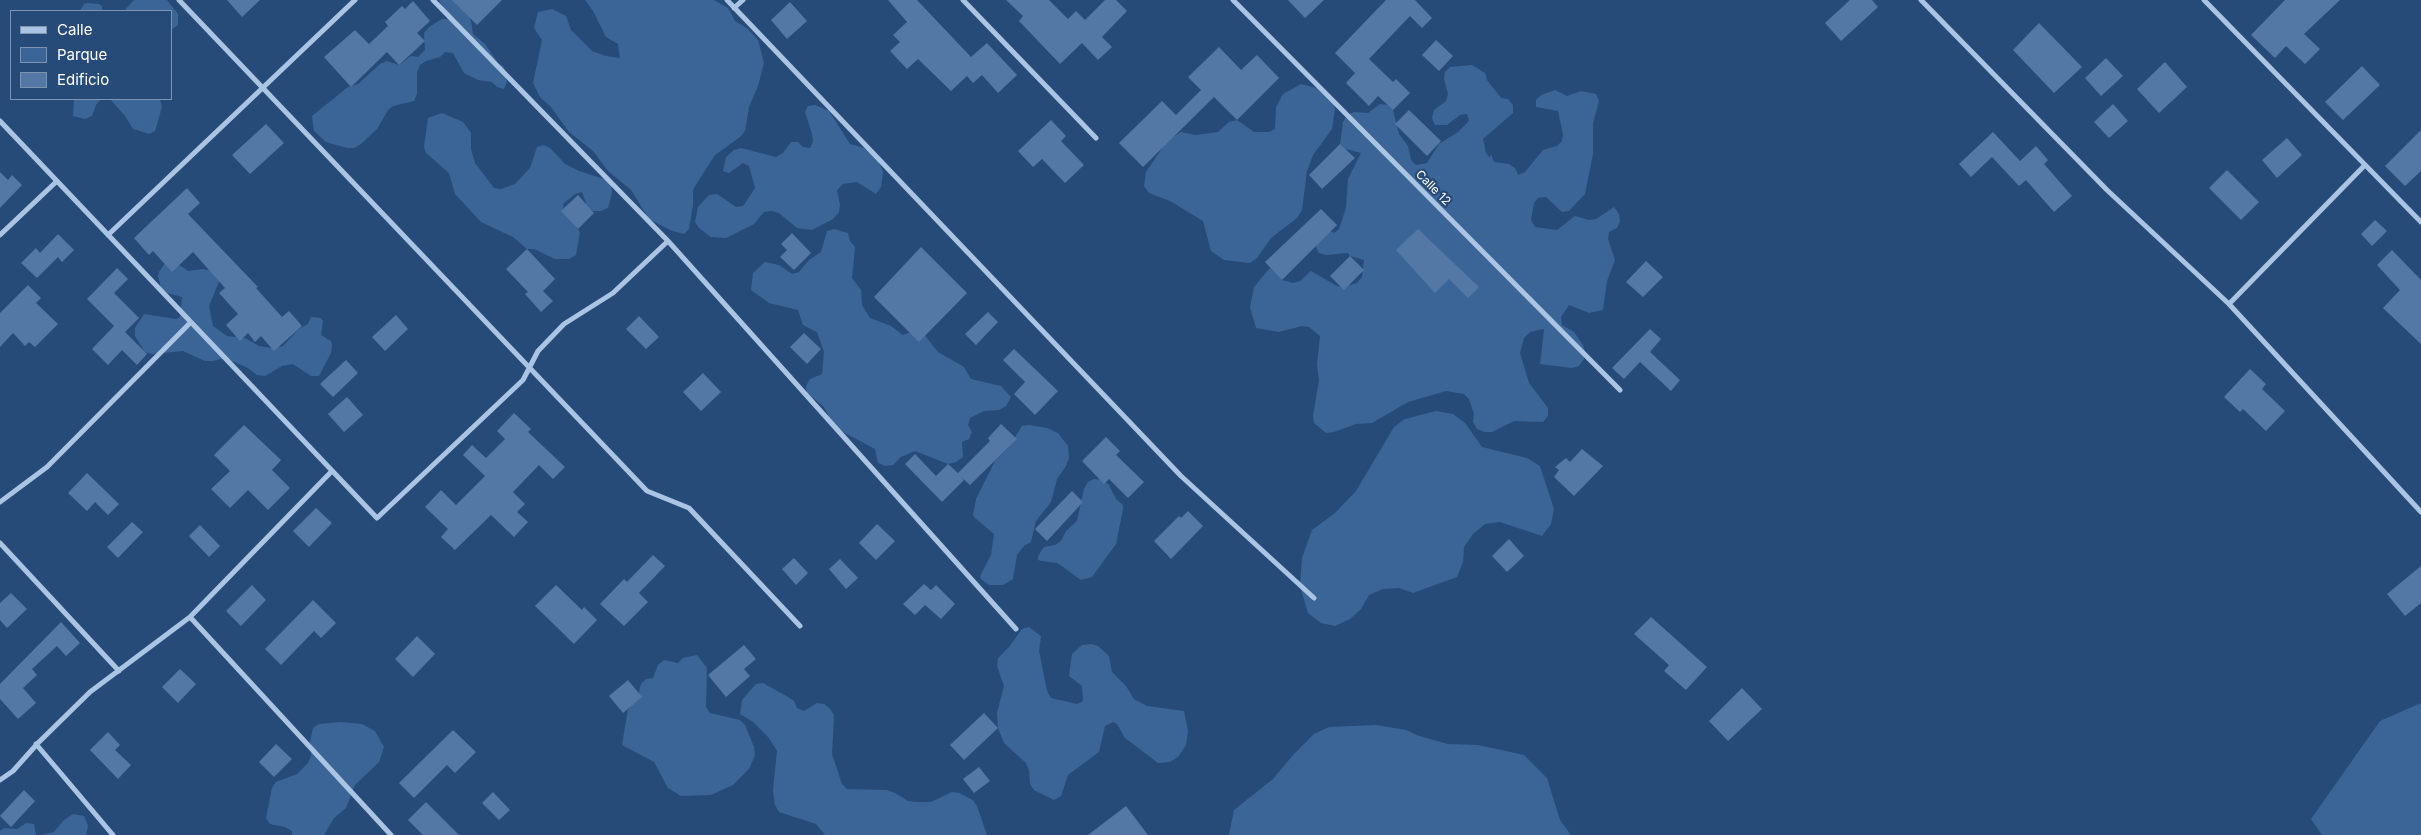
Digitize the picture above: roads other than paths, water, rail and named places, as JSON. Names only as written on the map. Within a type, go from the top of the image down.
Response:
[{"type":"street","points":[[180,0],[647,491],[690,508],[800,626]]},
{"type":"street","points":[[108,235],[354,0]]},
{"type":"street","points":[[434,0],[668,241],[1016,629]]},
{"type":"street","points":[[727,0],[1181,476],[1314,598]]},
{"type":"street","points":[[734,8],[743,0]]},
{"type":"street","points":[[963,0],[1096,138]]},
{"type":"street","name":"Calle 12","points":[[1233,0],[1620,390]]},
{"type":"street","points":[[1922,0],[2107,190],[2229,304],[2421,512]]},
{"type":"street","points":[[2204,0],[2421,222]]},
{"type":"street","points":[[0,121],[376,518],[523,380],[529,366],[543,345],[564,324],[613,294],[668,241]]},
{"type":"street","points":[[2229,304],[2365,165]]},
{"type":"street","points":[[0,235],[57,181]]},
{"type":"street","points":[[0,502],[47,467],[190,322]]},
{"type":"street","points":[[0,780],[13,771],[36,744],[88,695],[190,617],[331,472]]},
{"type":"street","points":[[0,543],[119,671]]},
{"type":"street","points":[[190,617],[391,835]]},
{"type":"street","points":[[36,744],[113,835]]}]
